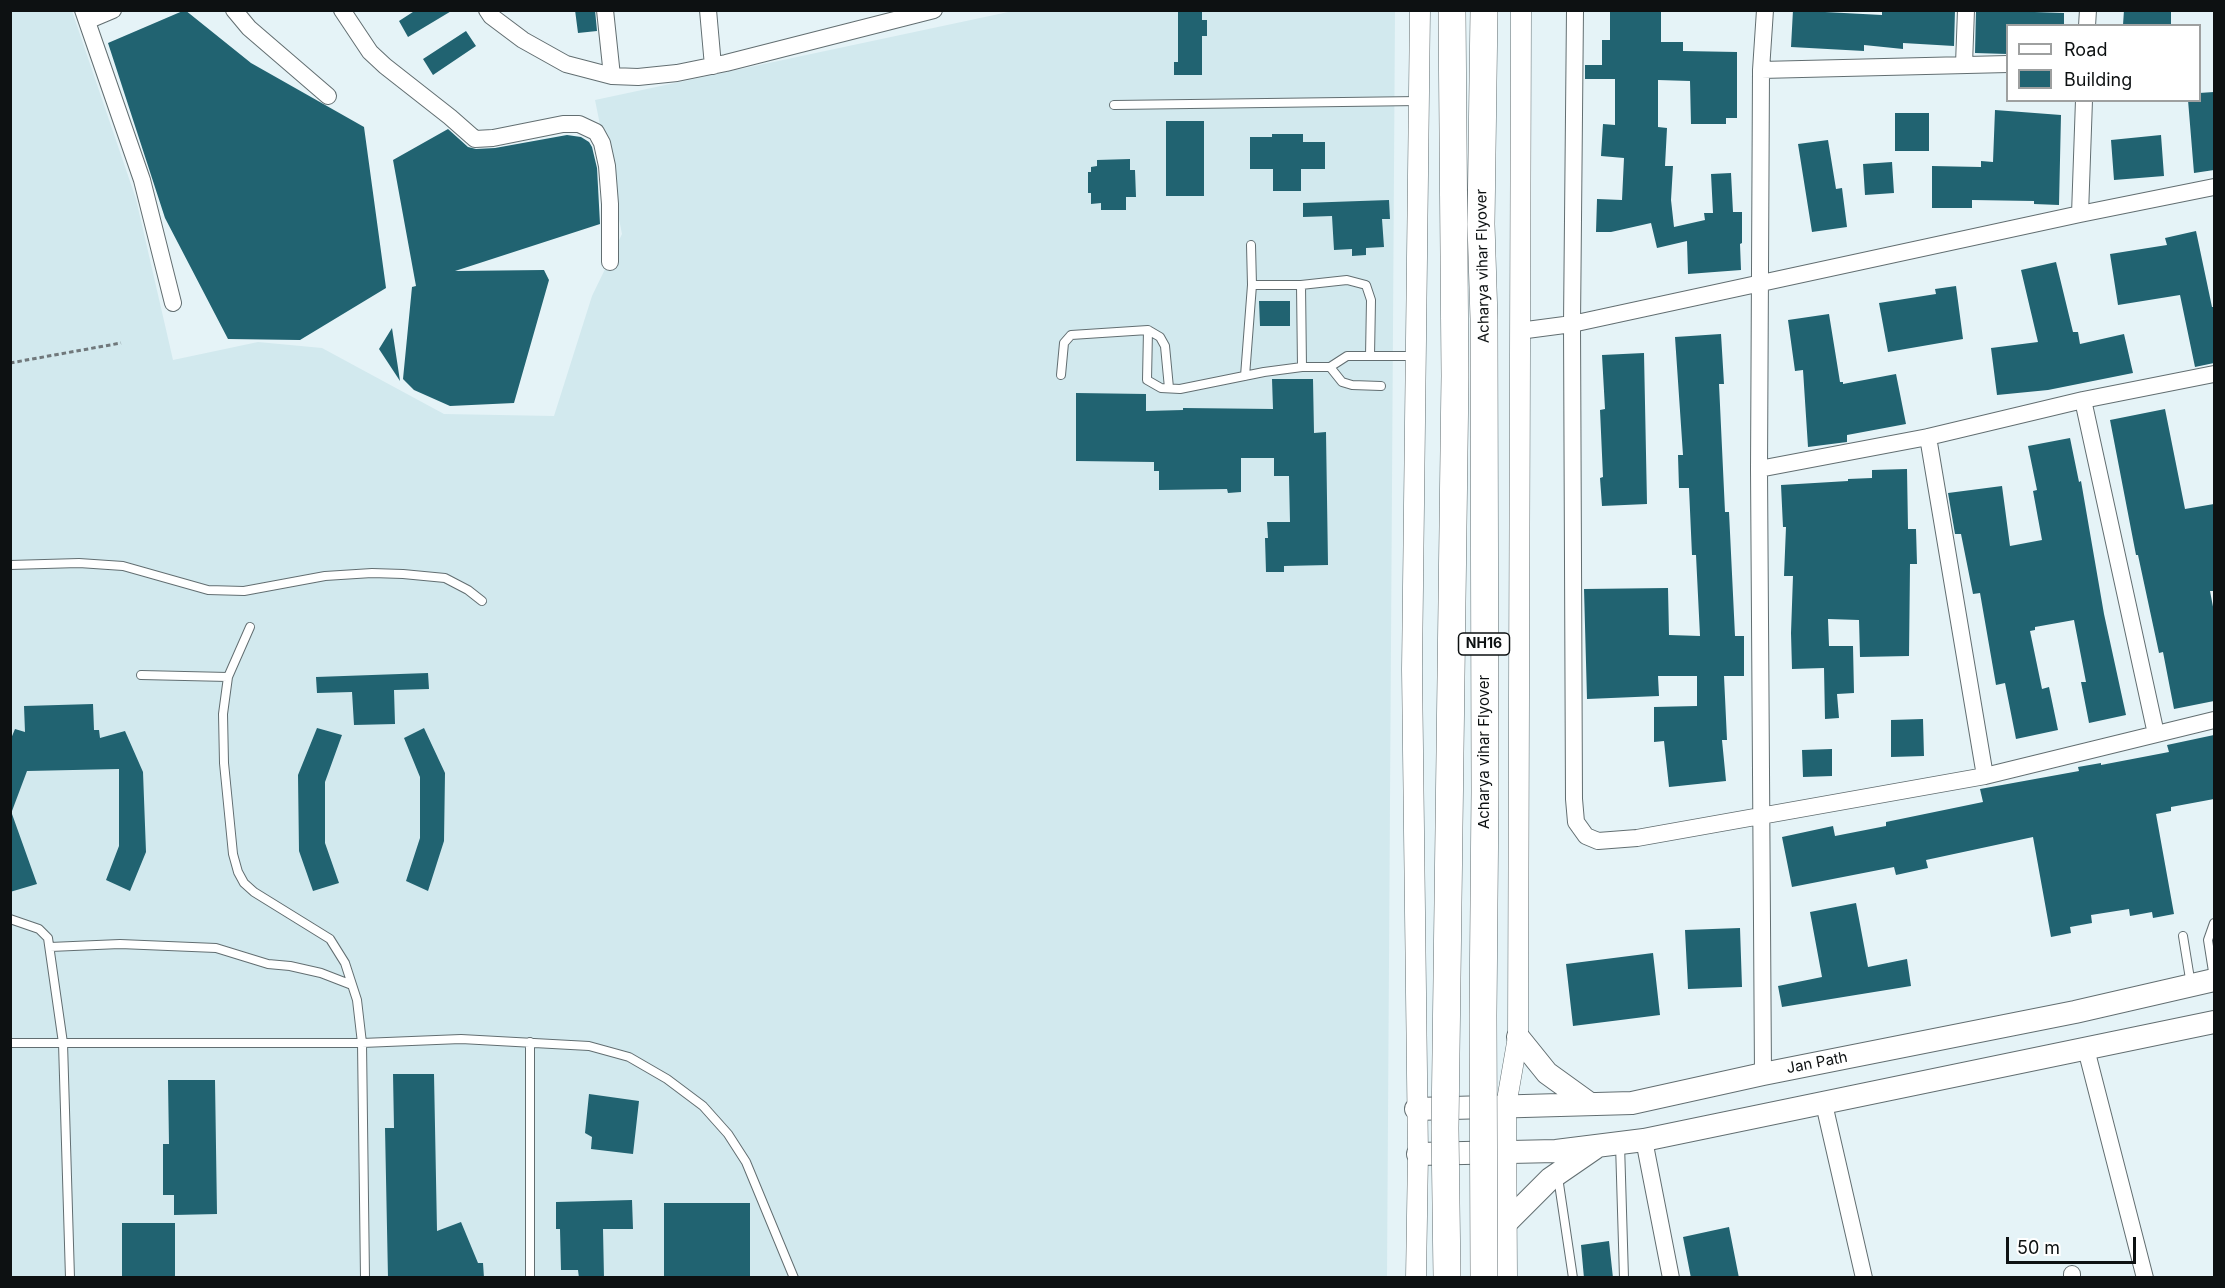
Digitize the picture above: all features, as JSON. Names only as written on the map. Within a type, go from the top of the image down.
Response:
[{"type":"highway","name":"Acharya vihar Flyover","points":[[1447,1278],[1445,1128],[1455,376],[1452,10]]},
{"type":"highway","name":"Acharya vihar Flyover","points":[[1484,10],[1481,224],[1484,319],[1484,1278]]},
{"type":"main road","name":"Jan Path","points":[[1416,1109],[1632,1103],[1763,1074],[2064,1014],[2214,980]]},
{"type":"main road","points":[[1418,1154],[1556,1151],[1644,1140],[2214,1022]]},
{"type":"main road","points":[[1518,1037],[1546,1073],[1590,1104]]},
{"type":"main road","points":[[1507,1222],[1558,1174],[1597,1147]]},
{"type":"street","points":[[113,10],[85,16],[142,180],[173,303]]},
{"type":"street","points":[[234,10],[249,28],[328,96]]},
{"type":"street","points":[[342,10],[370,52],[475,139],[493,138],[564,124],[579,124],[596,132],[602,143],[608,166],[610,262]]},
{"type":"street","points":[[487,10],[491,16],[523,40],[566,64],[612,76],[638,77],[713,66],[934,10]]},
{"type":"street","points":[[605,10],[612,76]]},
{"type":"street","points":[[708,10],[713,66]]},
{"type":"street","points":[[1416,1278],[1418,1154],[1412,669],[1420,10]]},
{"type":"street","points":[[1507,1278],[1506,1106],[1518,1037],[1521,10]]},
{"type":"street","points":[[1575,10],[1572,324],[1574,787],[1576,822],[1586,836],[1598,841],[1637,838],[1985,776],[2214,720]]},
{"type":"street","points":[[1763,1074],[1759,469],[1761,70],[1765,10]]},
{"type":"street","points":[[1964,64],[1966,10]]},
{"type":"street","points":[[1761,70],[2006,64]]},
{"type":"street","points":[[2080,214],[2084,102]]},
{"type":"street","points":[[1519,331],[1572,324],[2214,187]]},
{"type":"street","points":[[1759,469],[1928,437],[2083,400],[2214,374]]},
{"type":"street","points":[[2083,400],[2157,734]]},
{"type":"street","points":[[1928,437],[1985,776]]},
{"type":"street","points":[[2086,1049],[2145,1278]]},
{"type":"street","points":[[1824,1104],[1864,1278]]},
{"type":"street","points":[[1644,1140],[1671,1278]]},
{"type":"lane","points":[[1114,105],[1419,101]]},
{"type":"lane","points":[[1245,376],[1252,285],[1251,245]]},
{"type":"lane","points":[[1252,285],[1301,285],[1347,280],[1366,285],[1371,300],[1370,356]]},
{"type":"lane","points":[[1301,285],[1302,368]]},
{"type":"lane","points":[[1148,330],[1148,380],[1161,388],[1180,389],[1245,376],[1302,368],[1330,367],[1347,356],[1417,356]]},
{"type":"lane","points":[[1061,375],[1064,343],[1071,334],[1148,330],[1160,337],[1165,346],[1169,388]]},
{"type":"lane","points":[[1330,367],[1342,382],[1352,385],[1381,386]]},
{"type":"lane","points":[[10,565],[80,563],[123,566],[199,588],[244,591],[326,576],[372,573],[414,575],[446,578],[482,601]]},
{"type":"lane","points":[[250,627],[228,677],[223,714],[224,763],[233,854],[238,872],[244,882],[254,891],[330,939],[338,949],[357,1000],[362,1043],[365,1278]]},
{"type":"lane","points":[[141,675],[228,677]]},
{"type":"lane","points":[[10,919],[39,929],[48,938],[50,946],[63,1043],[70,1278]]},
{"type":"lane","points":[[2214,923],[2208,940],[2214,980]]},
{"type":"lane","points":[[2183,936],[2191,985]]},
{"type":"lane","points":[[50,946],[120,944],[216,948],[268,964],[321,973],[352,985]]},
{"type":"lane","points":[[10,1043],[362,1043],[461,1039],[589,1046],[629,1057],[667,1079],[703,1106],[728,1134],[746,1162],[794,1278]]},
{"type":"lane","points":[[530,1042],[530,1278]]},
{"type":"lane","points":[[1620,1143],[1624,1278]]},
{"type":"lane","points":[[1558,1174],[1573,1278]]},
{"type":"path","points":[[10,363],[121,343]]},
{"type":"shaded area","points":[[10,11],[72,11],[136,199],[173,360],[258,342],[322,348],[444,414],[554,416],[592,296],[622,234],[595,100],[1013,11],[1395,11],[1387,1277],[11,1277]]},
{"type":"building","points":[[185,10],[251,63],[364,127],[386,288],[300,340],[228,339],[165,218],[108,43]]},
{"type":"building","points":[[416,10],[453,10],[408,37],[399,21]]},
{"type":"building","points":[[575,10],[595,10],[597,31],[578,33]]},
{"type":"building","points":[[1178,10],[1202,10],[1202,20],[1207,20],[1207,36],[1202,36],[1202,75],[1174,75],[1174,62],[1178,62]]},
{"type":"building","points":[[1610,10],[1661,10],[1661,42],[1683,42],[1683,51],[1737,52],[1737,118],[1726,118],[1726,124],[1691,124],[1690,81],[1658,80],[1658,127],[1667,128],[1665,166],[1673,166],[1671,200],[1674,227],[1705,220],[1704,213],[1713,213],[1711,174],[1731,173],[1733,212],[1742,212],[1741,270],[1688,274],[1687,241],[1657,248],[1651,223],[1611,232],[1596,232],[1597,199],[1622,200],[1624,158],[1601,156],[1603,124],[1615,125],[1615,79],[1585,79],[1585,65],[1602,65],[1602,40],[1610,40]]},
{"type":"building","points":[[1793,10],[1826,10],[1825,12],[1882,15],[1882,10],[1955,10],[1954,46],[1903,43],[1903,49],[1864,45],[1864,51],[1791,47]]},
{"type":"building","points":[[1976,10],[2064,13],[2064,24],[2006,24],[2006,54],[1975,53]]},
{"type":"building","points":[[2124,10],[2171,10],[2171,24],[2123,24]]},
{"type":"building","points":[[466,31],[476,46],[433,75],[423,59]]},
{"type":"building","points":[[2214,92],[2214,170],[2194,173],[2188,102],[2201,102],[2201,93]]},
{"type":"building","points":[[1995,110],[2061,115],[2059,205],[2034,204],[2034,201],[1972,200],[1972,208],[1932,208],[1932,166],[1981,167],[1981,161],[1993,162]]},
{"type":"building","points":[[1895,113],[1929,113],[1929,151],[1895,151]]},
{"type":"building","points":[[1166,121],[1204,121],[1204,196],[1166,196]]},
{"type":"building","points":[[448,129],[468,147],[476,149],[495,148],[567,135],[581,137],[592,147],[597,168],[600,224],[455,271],[544,270],[549,280],[514,403],[450,406],[414,390],[403,379],[412,287],[416,286],[393,160]]},
{"type":"building","points":[[1272,134],[1303,134],[1303,142],[1325,142],[1325,169],[1301,169],[1301,191],[1273,191],[1273,169],[1250,169],[1250,137],[1272,137]]},
{"type":"building","points":[[2161,135],[2164,176],[2114,180],[2111,140]]},
{"type":"building","points":[[1828,140],[1836,189],[1842,188],[1847,227],[1812,232],[1798,144]]},
{"type":"building","points":[[1130,159],[1130,170],[1135,170],[1136,197],[1126,197],[1126,210],[1101,210],[1101,203],[1091,204],[1091,193],[1088,193],[1088,172],[1091,172],[1091,167],[1097,166],[1097,160]]},
{"type":"building","points":[[1892,162],[1894,193],[1865,195],[1863,164]]},
{"type":"building","points":[[1389,200],[1390,219],[1382,219],[1384,247],[1366,248],[1366,255],[1352,256],[1352,249],[1334,250],[1332,216],[1303,217],[1303,203]]},
{"type":"building","points":[[2196,231],[2212,307],[2214,307],[2214,363],[2195,367],[2180,295],[2118,305],[2110,254],[2167,245],[2165,238]]},
{"type":"building","points":[[2056,262],[2073,332],[2078,332],[2080,344],[2124,334],[2133,373],[2048,390],[1997,395],[1991,348],[2038,342],[2021,270]]},
{"type":"building","points":[[1956,286],[1963,339],[1888,352],[1879,303],[1936,294],[1935,289]]},
{"type":"building","points":[[1259,301],[1290,301],[1290,326],[1260,326]]},
{"type":"building","points":[[1829,314],[1840,382],[1843,384],[1896,374],[1906,424],[1847,435],[1847,442],[1808,447],[1803,370],[1795,371],[1788,320]]},
{"type":"building","points":[[392,328],[400,381],[379,349]]},
{"type":"building","points":[[1721,334],[1724,384],[1719,384],[1725,512],[1729,512],[1735,636],[1744,636],[1744,676],[1724,676],[1727,740],[1722,740],[1726,781],[1669,787],[1664,741],[1654,742],[1654,707],[1697,706],[1697,676],[1658,676],[1659,696],[1587,699],[1584,589],[1668,588],[1669,635],[1700,636],[1696,555],[1692,555],[1689,488],[1679,488],[1678,455],[1683,455],[1675,337]]},
{"type":"building","points":[[1644,353],[1647,504],[1602,506],[1600,410],[1605,409],[1602,355]]},
{"type":"building","points":[[1272,379],[1313,379],[1314,433],[1326,432],[1328,565],[1284,566],[1284,572],[1266,572],[1267,522],[1290,522],[1289,476],[1274,476],[1274,458],[1241,458],[1241,492],[1228,493],[1227,489],[1159,490],[1159,471],[1154,471],[1154,462],[1076,461],[1076,393],[1146,394],[1146,411],[1183,410],[1183,408],[1273,409]]},
{"type":"building","points":[[2165,409],[2185,509],[2214,504],[2214,591],[2210,591],[2214,612],[2214,701],[2174,709],[2163,652],[2159,653],[2138,555],[2136,555],[2110,420]]},
{"type":"building","points":[[2070,438],[2079,482],[2081,481],[2104,614],[2126,715],[2089,723],[2081,682],[2086,682],[2074,620],[2035,627],[2035,630],[2030,631],[2042,689],[2049,687],[2058,730],[2016,739],[2005,683],[1996,685],[1980,593],[1973,594],[1961,534],[1955,534],[1948,493],[2002,486],[2010,546],[2042,540],[2033,491],[2037,490],[2028,446]]},
{"type":"building","points":[[1907,469],[1908,529],[1916,529],[1917,564],[1910,564],[1909,656],[1860,657],[1859,620],[1828,619],[1829,646],[1853,646],[1854,693],[1837,694],[1839,718],[1825,719],[1824,668],[1792,669],[1793,576],[1784,576],[1786,527],[1783,527],[1781,485],[1872,478],[1872,470]]},
{"type":"building","points":[[428,673],[429,689],[394,690],[395,724],[354,725],[352,692],[317,693],[316,677]]},
{"type":"building","points":[[93,704],[94,730],[99,730],[100,738],[125,731],[143,772],[146,852],[130,891],[106,880],[119,846],[119,769],[27,771],[12,811],[10,811],[10,741],[15,729],[25,732],[24,706]]},
{"type":"building","points":[[1923,719],[1924,756],[1891,757],[1891,720]]},
{"type":"building","points":[[317,728],[342,735],[325,782],[325,843],[339,883],[313,891],[299,851],[298,775]]},
{"type":"building","points":[[424,728],[445,773],[444,841],[428,891],[406,881],[420,838],[420,777],[404,738]]},
{"type":"building","points":[[2214,735],[2214,799],[2171,807],[2171,811],[2156,814],[2174,914],[2153,918],[2152,912],[2130,916],[2129,909],[2091,915],[2092,923],[2070,927],[2071,933],[2051,937],[2033,837],[1926,860],[1928,868],[1896,875],[1894,867],[1792,887],[1782,837],[1833,826],[1835,836],[1886,826],[1886,822],[1983,802],[1980,789],[2079,771],[2078,767],[2169,752],[2167,745]]},
{"type":"building","points":[[1832,749],[1832,776],[1803,777],[1802,750]]},
{"type":"building","points":[[10,814],[12,814],[37,884],[10,892]]},
{"type":"building","points":[[1856,903],[1868,967],[1907,959],[1911,986],[1782,1007],[1778,986],[1822,977],[1810,912]]},
{"type":"building","points":[[1740,928],[1742,987],[1688,989],[1685,930]]},
{"type":"building","points":[[1653,953],[1660,1015],[1573,1026],[1566,964]]},
{"type":"building","points":[[393,1074],[434,1074],[437,1231],[461,1222],[478,1263],[483,1263],[484,1278],[388,1278],[385,1128],[394,1128]]},
{"type":"building","points":[[168,1080],[215,1080],[217,1214],[174,1215],[174,1195],[163,1195],[163,1144],[169,1144]]},
{"type":"building","points":[[589,1094],[639,1101],[633,1154],[591,1149],[592,1137],[585,1133]]},
{"type":"building","points":[[632,1200],[633,1229],[603,1229],[604,1278],[579,1278],[578,1270],[561,1270],[560,1229],[556,1229],[556,1202]]},
{"type":"building","points":[[664,1203],[750,1203],[750,1278],[664,1278]]},
{"type":"building","points":[[122,1223],[175,1223],[175,1278],[122,1278]]},
{"type":"building","points":[[1729,1227],[1739,1278],[1691,1278],[1683,1237]]},
{"type":"building","points":[[1609,1241],[1613,1278],[1584,1278],[1581,1245]]}]
